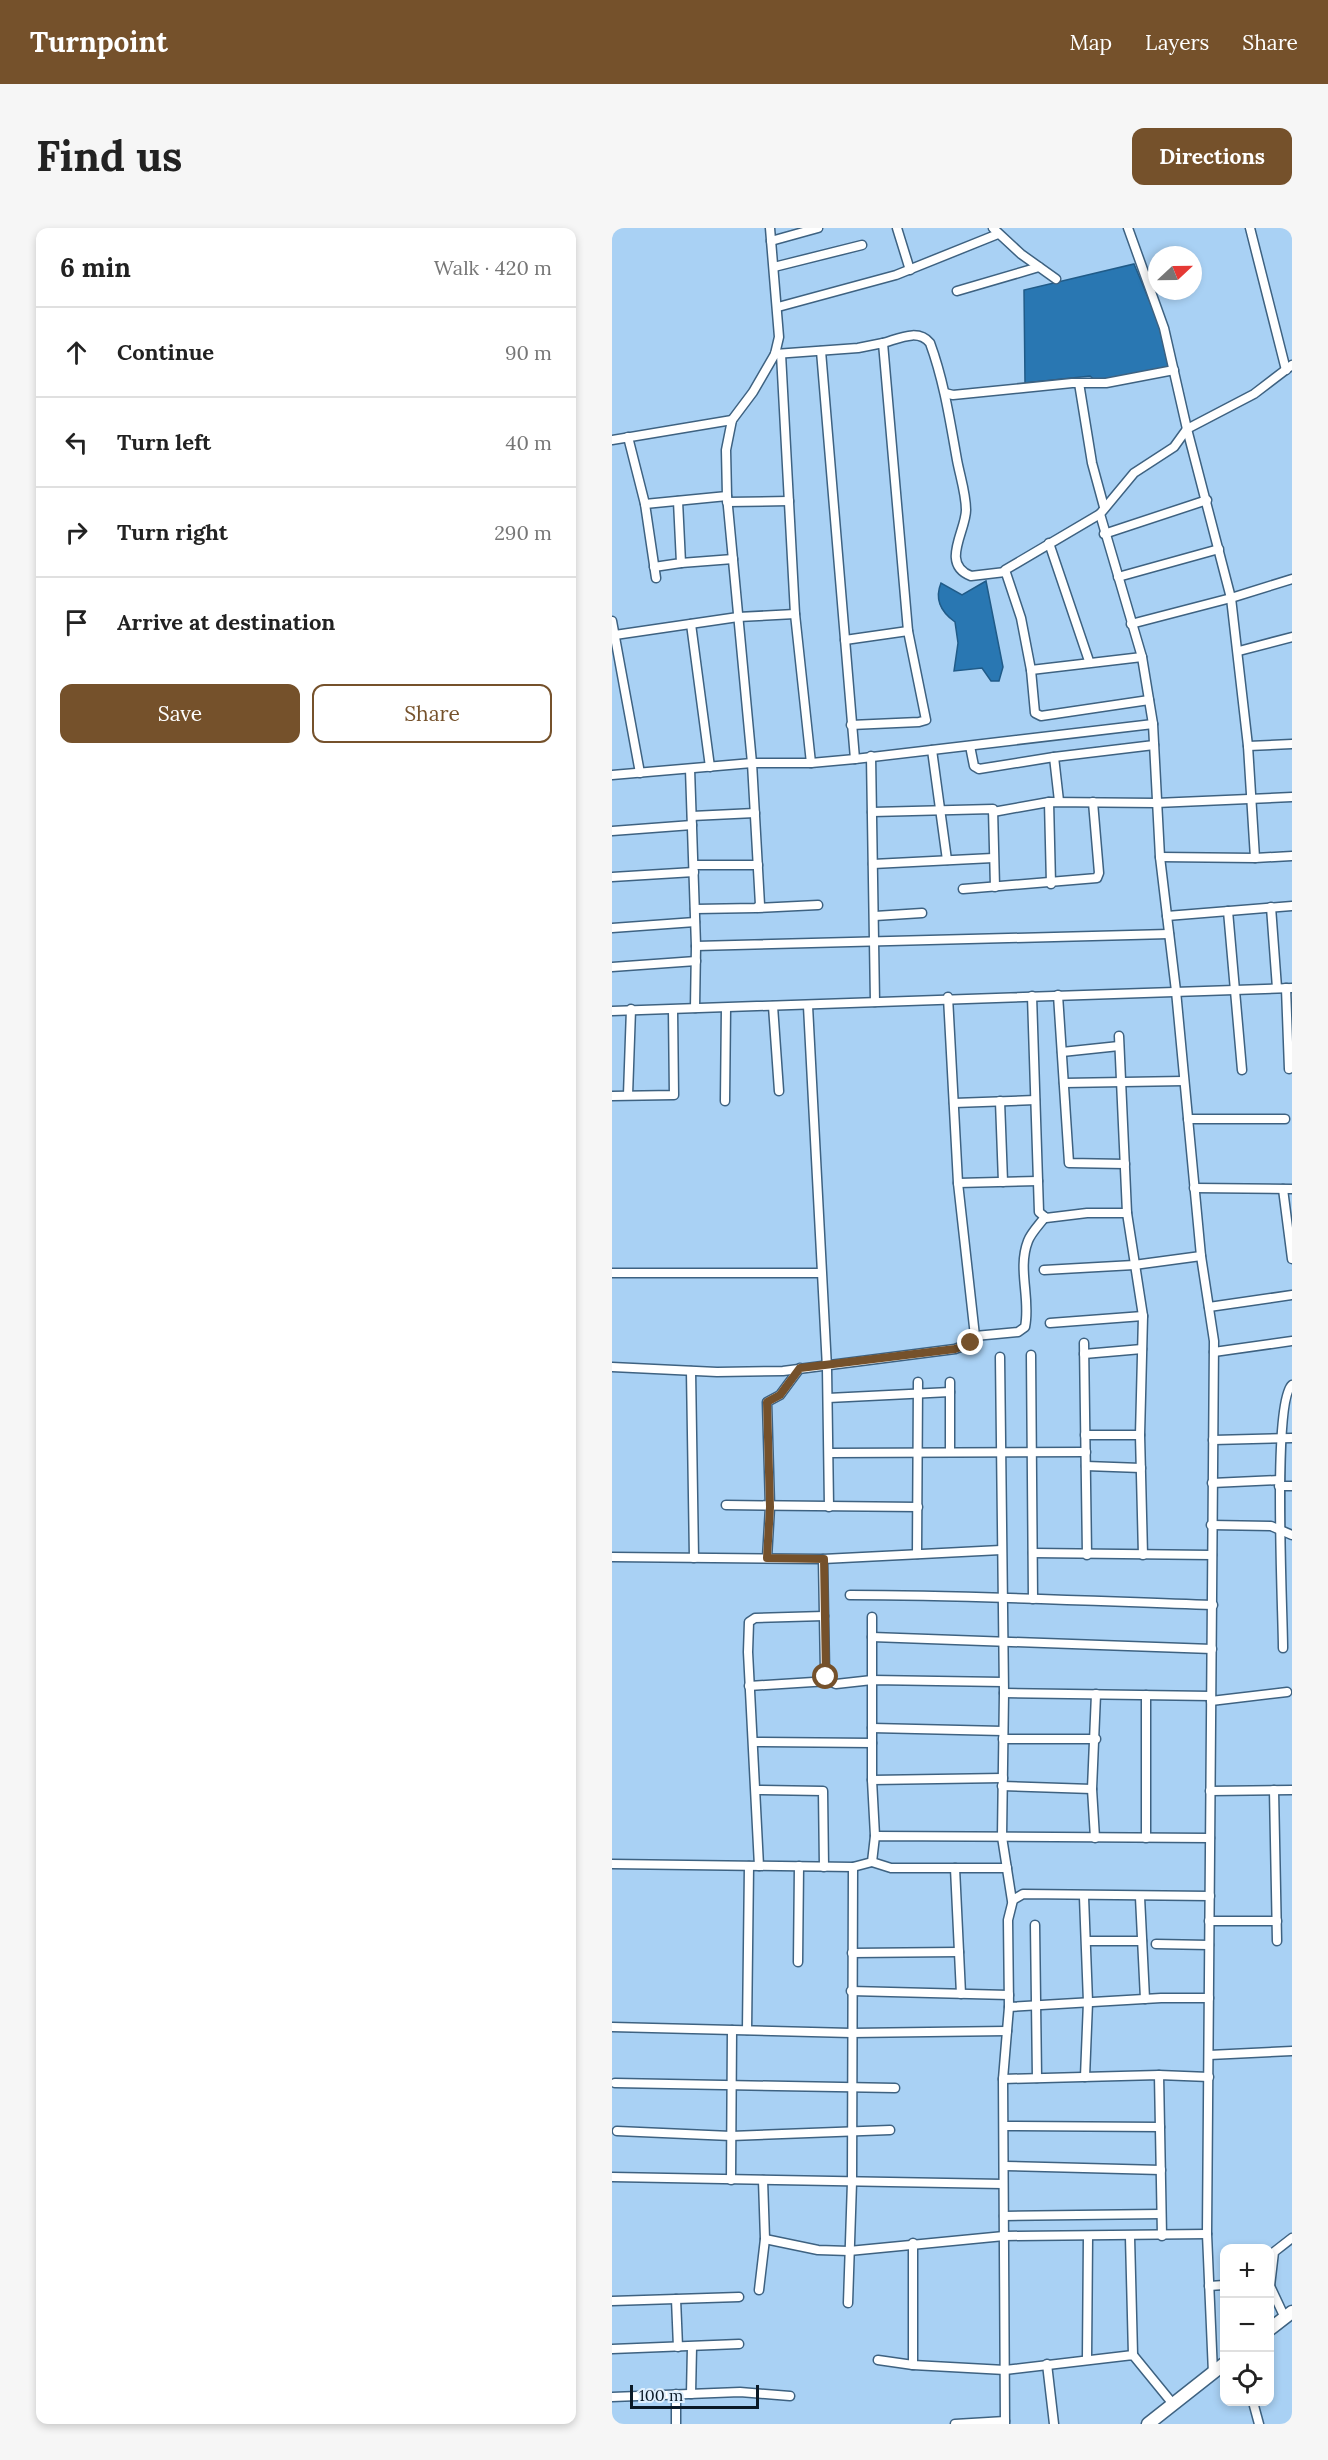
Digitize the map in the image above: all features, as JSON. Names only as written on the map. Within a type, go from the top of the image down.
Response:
[{"type":"street","points":[[770,228],[778,306],[778,354],[795,614],[811,763]]},
{"type":"street","points":[[771,241],[818,228]]},
{"type":"street","points":[[897,228],[910,270]]},
{"type":"street","points":[[1128,228],[1164,328],[1187,429],[1231,598],[1239,651],[1248,746],[1255,858]]},
{"type":"street","points":[[778,354],[883,344],[915,334],[926,338],[936,359],[945,393],[966,509],[956,543],[958,564],[961,570],[971,576],[1005,572],[1007,568],[1102,511],[1134,473],[1174,447],[1187,429],[1254,394],[1289,367],[1250,228]]},
{"type":"street","points":[[778,306],[910,270],[995,231],[1056,279]]},
{"type":"street","points":[[774,267],[862,245]]},
{"type":"street","points":[[957,291],[1039,267]]},
{"type":"street","points":[[852,725],[926,720],[908,631],[883,344]]},
{"type":"street","points":[[821,351],[855,759]]},
{"type":"street","points":[[758,908],[760,905],[752,763],[727,499],[726,450],[732,420],[778,354]]},
{"type":"street","points":[[945,393],[953,395],[1079,383],[1110,383],[1174,370]]},
{"type":"street","points":[[1079,383],[1104,534],[1142,657],[1153,724],[1160,857],[1176,991],[1201,1256],[1214,1352],[1207,2234],[1213,2373]]},
{"type":"street","points":[[612,440],[732,420]]},
{"type":"street","points":[[628,437],[645,504],[656,578]]},
{"type":"street","points":[[645,504],[727,499],[789,501]]},
{"type":"street","points":[[1104,534],[1207,500]]},
{"type":"street","points":[[678,501],[681,563]]},
{"type":"street","points":[[1049,543],[1089,662]]},
{"type":"street","points":[[1118,577],[1219,549]]},
{"type":"street","points":[[654,567],[733,559]]},
{"type":"street","points":[[1005,572],[1021,618],[1037,715],[1149,700]]},
{"type":"street","points":[[1131,624],[1231,598],[1292,579]]},
{"type":"street","points":[[614,638],[738,617],[795,614]]},
{"type":"street","points":[[612,621],[640,773]]},
{"type":"street","points":[[691,624],[710,767]]},
{"type":"street","points":[[844,640],[908,631]]},
{"type":"street","points":[[1239,651],[1292,637]]},
{"type":"street","points":[[1031,670],[1142,657]]},
{"type":"street","points":[[612,776],[752,763],[811,763],[855,759],[1153,724]]},
{"type":"street","points":[[1248,746],[1292,744]]},
{"type":"street","points":[[970,746],[976,769],[1154,745]]},
{"type":"street","points":[[932,750],[947,860]]},
{"type":"street","points":[[871,756],[875,1002]]},
{"type":"street","points":[[1054,757],[1059,801]]},
{"type":"street","points":[[690,769],[696,946],[695,1008]]},
{"type":"street","points":[[872,812],[988,808],[993,812],[1059,801],[1156,803],[1292,797]]},
{"type":"street","points":[[1049,802],[1051,884]]},
{"type":"street","points":[[963,889],[1090,881],[1099,875],[1093,802]]},
{"type":"street","points":[[993,812],[995,887]]},
{"type":"street","points":[[612,831],[755,813]]},
{"type":"street","points":[[1160,857],[1292,856]]},
{"type":"street","points":[[873,864],[993,858]]},
{"type":"street","points":[[612,877],[694,868],[758,865]]},
{"type":"street","points":[[695,909],[818,905]]},
{"type":"street","points":[[1167,916],[1292,906]]},
{"type":"street","points":[[1271,908],[1285,988],[1289,1069]]},
{"type":"street","points":[[1228,911],[1242,1070]]},
{"type":"street","points":[[875,916],[921,913]]},
{"type":"street","points":[[612,927],[695,922]]},
{"type":"street","points":[[696,946],[1169,934]]},
{"type":"street","points":[[612,967],[696,961]]},
{"type":"street","points":[[612,1011],[808,1006],[948,997],[1285,988]]},
{"type":"street","points":[[1058,995],[1069,1163],[1125,1164]]},
{"type":"street","points":[[1032,996],[1039,1212],[1045,1217],[1127,1213]]},
{"type":"street","points":[[948,997],[958,1183],[973,1332],[977,1336]]},
{"type":"street","points":[[772,1006],[779,1091]]},
{"type":"street","points":[[808,1006],[827,1364],[829,1507]]},
{"type":"street","points":[[724,1101],[726,1008]]},
{"type":"street","points":[[628,1095],[631,1010]]},
{"type":"street","points":[[612,1096],[674,1095],[673,1010]]},
{"type":"street","points":[[1119,1036],[1127,1213],[1143,1316],[1140,1435],[1143,1555]]},
{"type":"street","points":[[1062,1052],[1119,1046]]},
{"type":"street","points":[[1064,1083],[1184,1081]]},
{"type":"street","points":[[954,1103],[1035,1100]]},
{"type":"street","points":[[1000,1101],[1003,1182]]},
{"type":"street","points":[[1188,1119],[1285,1119]]},
{"type":"street","points":[[958,1183],[1038,1181]]},
{"type":"street","points":[[1194,1188],[1288,1189],[1292,1259]]},
{"type":"street","points":[[612,1367],[691,1371],[783,1371],[955,1349],[971,1343],[977,1336],[1018,1332],[1026,1327],[1023,1278],[1026,1248],[1029,1238],[1045,1217]]},
{"type":"street","points":[[1044,1270],[1134,1265],[1201,1256]]},
{"type":"street","points":[[612,1273],[821,1273]]},
{"type":"street","points":[[1209,1306],[1292,1295]]},
{"type":"street","points":[[1050,1323],[1143,1316]]},
{"type":"street","points":[[1214,1352],[1292,1341]]},
{"type":"street","points":[[1084,1343],[1087,1555]]},
{"type":"street","points":[[1084,1354],[1142,1349]]},
{"type":"street","points":[[1031,1354],[1033,1599]]},
{"type":"street","points":[[955,2424],[1005,2422],[1003,2079],[1009,2007],[1008,1920],[1012,1901],[1002,1837],[1004,1682],[1000,1357]]},
{"type":"street","points":[[767,1558],[770,1507],[767,1402],[780,1395],[800,1368]]},
{"type":"street","points":[[691,1371],[694,1558]]},
{"type":"street","points":[[917,1554],[918,1382]]},
{"type":"street","points":[[950,1382],[950,1451]]},
{"type":"street","points":[[1283,1648],[1280,1438],[1286,1391],[1292,1385]]},
{"type":"street","points":[[828,1398],[950,1392]]},
{"type":"street","points":[[1085,1435],[1140,1435]]},
{"type":"street","points":[[1213,1440],[1292,1438]]},
{"type":"street","points":[[829,1453],[1086,1452]]},
{"type":"street","points":[[1086,1466],[1141,1468]]},
{"type":"street","points":[[1212,1484],[1279,1483],[1292,1486]]},
{"type":"street","points":[[726,1505],[918,1507]]},
{"type":"street","points":[[1211,1525],[1271,1526],[1292,1535]]},
{"type":"street","points":[[612,1557],[824,1559],[1001,1550]]},
{"type":"street","points":[[1033,1553],[1212,1555]]},
{"type":"street","points":[[824,1559],[825,1672],[829,1681]]},
{"type":"street","points":[[850,1595],[1002,1596],[1213,1605]]},
{"type":"street","points":[[747,2030],[756,1790],[749,1686],[750,1620],[824,1616]]},
{"type":"street","points":[[872,1617],[872,1780],[875,1836],[872,1862]]},
{"type":"street","points":[[872,1637],[1212,1649]]},
{"type":"street","points":[[749,1686],[829,1681],[836,1684],[872,1680],[1004,1682]]},
{"type":"street","points":[[1004,1692],[1146,1695],[1211,1699],[1287,1692]]},
{"type":"street","points":[[1095,1838],[1092,1789],[1096,1739],[1096,1694]]},
{"type":"street","points":[[1146,1695],[1146,1838]]},
{"type":"street","points":[[872,1728],[1096,1739]]},
{"type":"street","points":[[753,1742],[872,1743]]},
{"type":"street","points":[[872,1780],[1003,1782],[1092,1789]]},
{"type":"street","points":[[756,1790],[823,1791],[824,1867]]},
{"type":"street","points":[[1274,1790],[1277,1941]]},
{"type":"street","points":[[1210,1791],[1292,1790]]},
{"type":"street","points":[[875,1836],[1210,1838]]},
{"type":"street","points":[[612,1864],[853,1867],[872,1862],[891,1868],[1007,1868]]},
{"type":"street","points":[[798,1962],[799,1866]]},
{"type":"street","points":[[848,2303],[852,2182],[853,1867]]},
{"type":"street","points":[[955,1868],[961,1994]]},
{"type":"street","points":[[1012,1901],[1023,1894],[1084,1897],[1210,1896]]},
{"type":"street","points":[[1084,1897],[1088,2002],[1085,2077]]},
{"type":"street","points":[[1140,1897],[1145,1999]]},
{"type":"street","points":[[1209,1921],[1276,1921]]},
{"type":"street","points":[[1035,1925],[1037,2078]]},
{"type":"street","points":[[1087,1941],[1142,1941]]},
{"type":"street","points":[[1156,1944],[1209,1945]]},
{"type":"street","points":[[852,1953],[959,1952]]},
{"type":"street","points":[[851,1991],[1009,1995]]},
{"type":"street","points":[[1009,2007],[1145,1999],[1209,1998]]},
{"type":"street","points":[[612,2027],[851,2033],[1007,2031]]},
{"type":"street","points":[[731,2180],[732,2030]]},
{"type":"street","points":[[1209,2055],[1292,2051]]},
{"type":"street","points":[[1003,2079],[1159,2075],[1209,2077]]},
{"type":"street","points":[[1159,2075],[1162,2236]]},
{"type":"street","points":[[615,2083],[896,2088]]},
{"type":"street","points":[[1005,2126],[1160,2127]]},
{"type":"street","points":[[617,2131],[731,2136],[890,2130]]},
{"type":"street","points":[[1005,2166],[1161,2170]]},
{"type":"street","points":[[612,2177],[1003,2184]]},
{"type":"street","points":[[759,2290],[765,2240],[763,2180]]},
{"type":"street","points":[[1004,2216],[1161,2214]]},
{"type":"street","points":[[765,2240],[818,2250],[849,2251],[1004,2236],[1088,2237],[1207,2234]]},
{"type":"street","points":[[1130,2236],[1133,2355],[1173,2404]]},
{"type":"street","points":[[1087,2359],[1088,2237]]},
{"type":"street","points":[[1274,2252],[1292,2238]]},
{"type":"street","points":[[913,2243],[913,2365]]},
{"type":"street","points":[[1209,2286],[1220,2285]]},
{"type":"street","points":[[1274,2292],[1290,2316],[1274,2326]]},
{"type":"street","points":[[612,2301],[739,2297]]},
{"type":"street","points":[[676,2299],[678,2347]]},
{"type":"street","points":[[612,2349],[739,2344]]},
{"type":"street","points":[[691,2394],[692,2347]]},
{"type":"street","points":[[878,2360],[913,2365],[1005,2370],[1133,2355]]},
{"type":"street","points":[[1047,2364],[1054,2424]]},
{"type":"street","points":[[1148,2424],[1220,2367]]},
{"type":"street","points":[[612,2397],[740,2392],[790,2396]]},
{"type":"street","points":[[676,2394],[676,2424]]},
{"type":"street","points":[[1254,2406],[1259,2424]]},
{"type":"water","points":[[1134,264],[1158,321],[1169,369],[1097,382],[1090,376],[1025,383],[1024,290]]},
{"type":"water","points":[[986,581],[1003,667],[999,681],[991,681],[982,668],[954,671],[958,643],[955,622],[943,610],[938,595],[941,583],[962,595]]},
{"type":"route","points":[[826,1677],[823,1635],[824,1559],[767,1558],[770,1507],[767,1402],[780,1395],[795,1378],[800,1368],[955,1349],[971,1343]]}]
